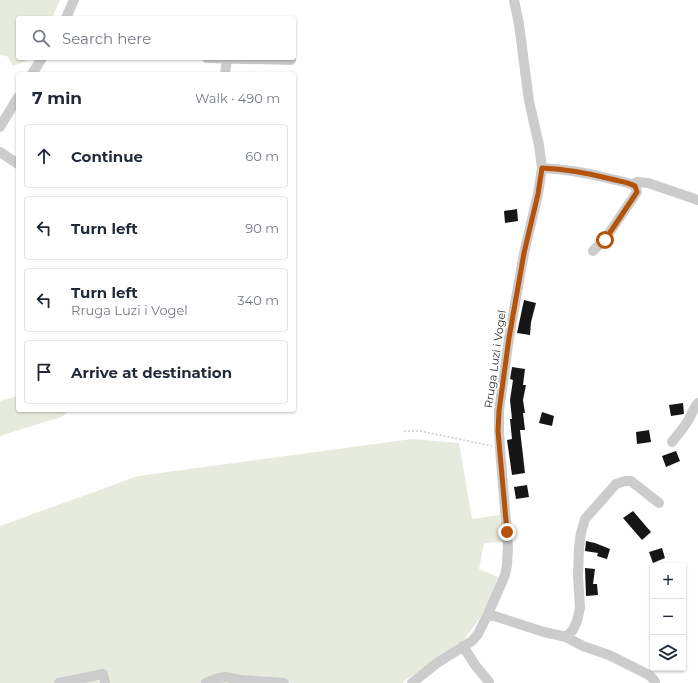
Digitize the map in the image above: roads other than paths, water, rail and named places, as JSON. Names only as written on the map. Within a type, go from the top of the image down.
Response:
[{"type":"street","points":[[67,16],[74,0]]},
{"type":"street","name":"Rruga Luzi i Vogel","points":[[412,683],[437,663],[472,641],[478,634],[488,614],[507,565],[508,556],[498,431],[499,411],[509,338],[524,253],[538,194],[542,168],[540,145],[529,101],[521,38],[514,0]]},
{"type":"street","points":[[34,72],[41,60]]},
{"type":"street","points":[[226,72],[227,60]]},
{"type":"street","points":[[0,127],[16,100]]},
{"type":"street","points":[[0,152],[16,163]]},
{"type":"street","points":[[542,168],[582,172],[632,184],[637,189],[637,192],[605,240],[593,251]]},
{"type":"street","points":[[632,184],[638,182],[648,183],[698,200]]},
{"type":"street","points":[[672,442],[684,427],[693,409],[698,403]]},
{"type":"street","points":[[566,637],[573,630],[580,608],[578,576],[579,547],[585,520],[616,484],[625,481],[631,481],[659,503]]},
{"type":"street","points":[[488,614],[544,632],[566,637],[583,646],[609,655],[632,668],[649,675],[655,683]]},
{"type":"street","points":[[463,646],[489,682]]},
{"type":"street","points":[[59,683],[103,674],[105,683]]},
{"type":"street","points":[[206,683],[226,677],[241,680],[284,683]]}]
